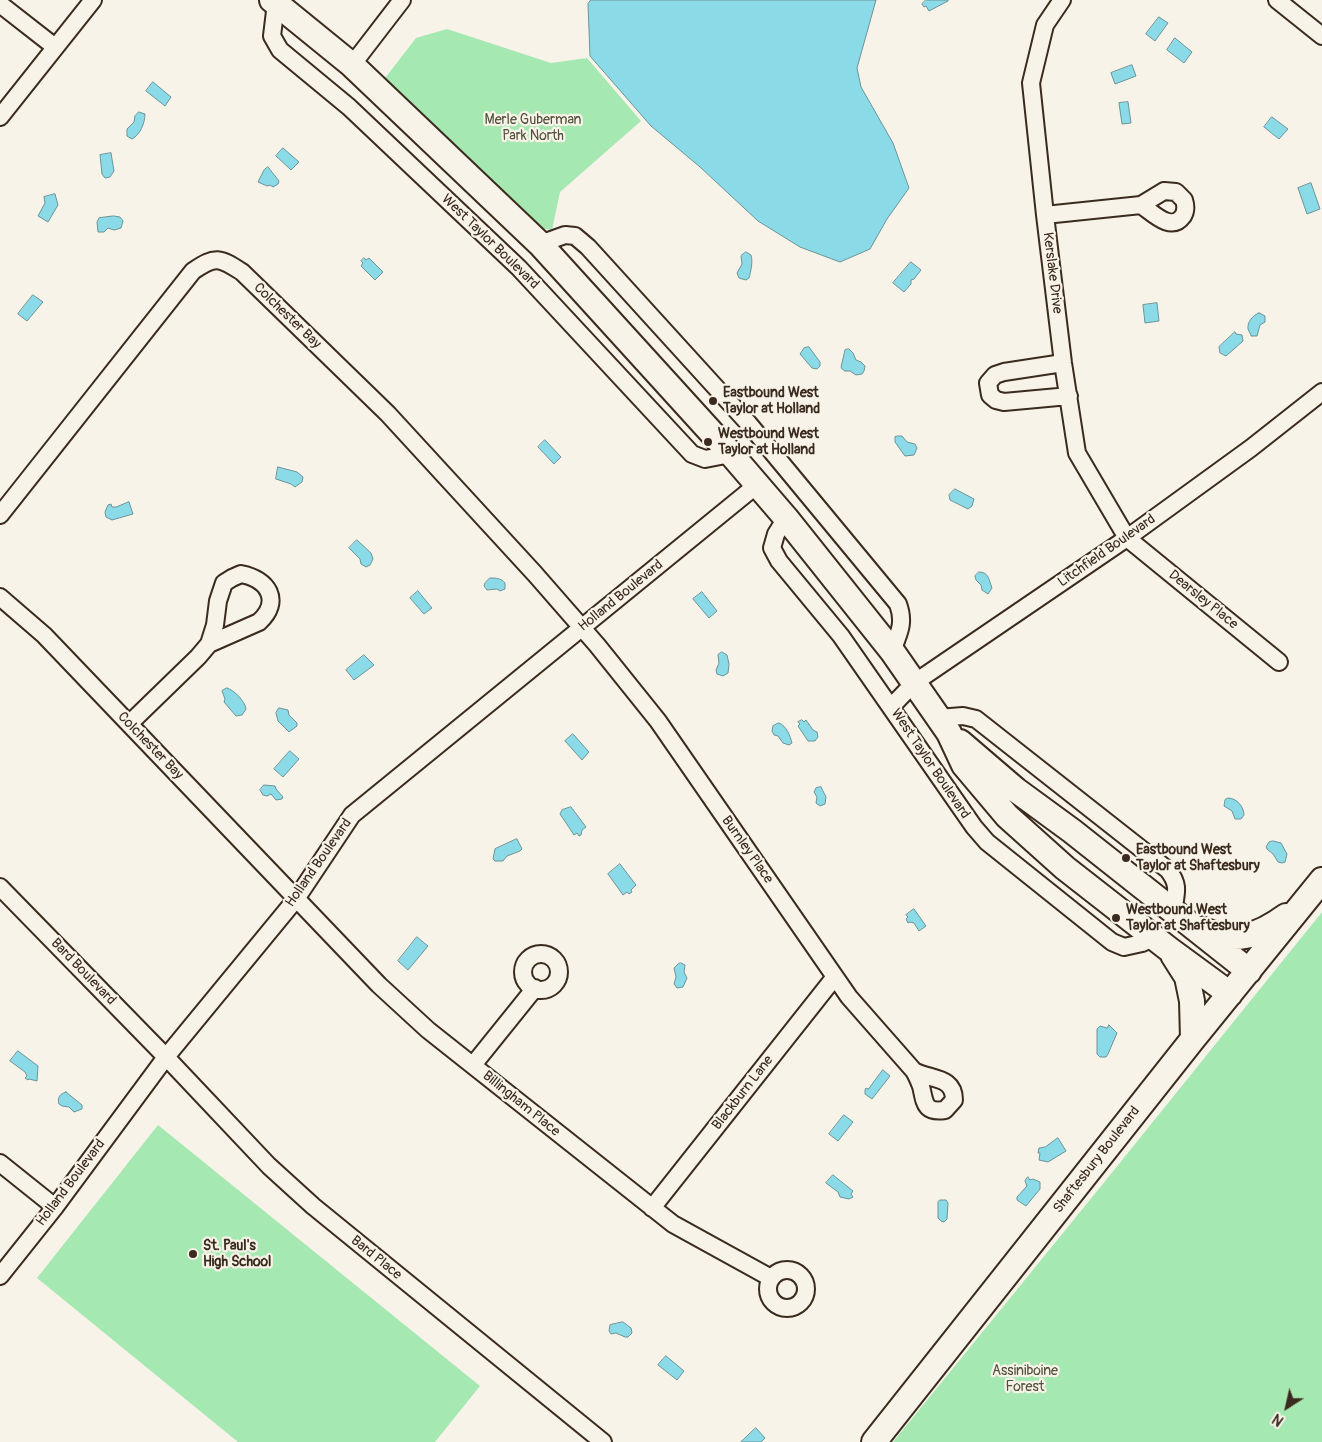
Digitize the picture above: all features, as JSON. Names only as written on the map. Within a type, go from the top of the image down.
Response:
[{"type":"street","points":[[0,117],[93,0]]},
{"type":"street","points":[[352,65],[402,0]]},
{"type":"street","name":"Kerslake Drive","points":[[1062,0],[1045,25],[1030,83],[1045,215],[1077,453],[1127,538]]},
{"type":"street","points":[[1277,0],[1322,36]]},
{"type":"street","name":"West Taylor Boulevard","points":[[274,2],[352,65],[540,244],[731,454],[786,518],[892,651],[943,725],[964,765],[1007,816],[1065,868],[1162,944],[1230,994]]},
{"type":"street","name":"West Taylor Boulevard","points":[[274,2],[272,36],[280,50],[349,107],[519,268],[692,454],[705,459],[731,454]]},
{"type":"street","points":[[0,4],[55,47]]},
{"type":"street","points":[[1045,215],[1141,205]]},
{"type":"street","points":[[540,244],[565,234],[575,236],[588,247],[749,424],[898,604],[902,615],[902,622],[892,651]]},
{"type":"street","name":"Colchester Bay","points":[[0,515],[193,270],[206,262],[223,260],[242,272],[388,414],[582,628]]},
{"type":"street","points":[[1064,363],[1004,372],[995,375],[988,383],[990,395],[996,400],[1004,402],[1069,396]]},
{"type":"street","name":"Litchfield Boulevard","points":[[891,707],[914,683],[1127,538],[1251,448],[1322,392]]},
{"type":"street","name":"Holland Boulevard","points":[[0,1276],[55,1207],[166,1057],[296,899],[352,815],[758,484]]},
{"type":"street","name":"West Taylor Boulevard","points":[[786,518],[776,534],[772,548],[779,561],[841,636],[974,827],[987,842],[1112,942],[1124,947],[1142,943],[1162,944]]},
{"type":"street","name":"Dearsley Place","points":[[1127,538],[1279,662]]},
{"type":"street","points":[[129,724],[198,658],[209,644],[215,624],[218,600],[224,583],[241,574],[253,576],[261,581],[267,589],[270,598],[270,608],[265,616],[259,622],[242,631],[209,644]]},
{"type":"street","name":"Colchester Bay","points":[[0,597],[44,635],[296,899]]},
{"type":"street","name":"Burnley Place","points":[[582,628],[658,721],[834,978],[914,1071]]},
{"type":"street","name":"West Taylor Boulevard","points":[[943,725],[1016,790],[1072,831],[1249,971]]},
{"type":"street","name":"Shaftesbury Boulevard","points":[[874,1442],[1193,1039],[1322,880]]},
{"type":"street","name":"Bard Boulevard","points":[[0,886],[166,1057]]},
{"type":"street","name":"Billingham Place","points":[[296,899],[379,984],[428,1030],[673,1224],[771,1278]]},
{"type":"street","points":[[1182,918],[1217,936],[1238,937],[1262,932],[1304,903]]},
{"type":"street","points":[[1162,944],[1187,977],[1192,1001],[1193,1039]]},
{"type":"street","name":"Blackburn Lane","points":[[652,1208],[834,978]]},
{"type":"street","points":[[474,1066],[535,988]]},
{"type":"street","name":"Bard Place","points":[[166,1057],[268,1166],[313,1206],[603,1442]]},
{"type":"street","points":[[0,1163],[55,1207]]},
{"type":"green space","name":"Merle Guberman Park North","points":[[447,29],[551,63],[587,58],[641,121],[560,192],[552,230],[540,228],[385,78],[416,38]]},
{"type":"green space","name":"Assiniboine Forest","points":[[1322,912],[1322,1442],[893,1442],[1102,1185]]},
{"type":"green space","name":"St. Paul's High School","points":[[158,1125],[480,1386],[435,1442],[238,1442],[37,1278]]},
{"type":"water","points":[[591,0],[876,0],[857,68],[861,87],[893,143],[909,188],[887,219],[870,249],[840,262],[800,247],[758,221],[700,167],[651,126],[590,56],[588,4]]},
{"type":"water","points":[[926,0],[948,1],[929,11],[922,4]]},
{"type":"water","points":[[1159,17],[1168,23],[1155,41],[1146,34]]},
{"type":"water","points":[[1175,38],[1192,52],[1184,63],[1167,50]]},
{"type":"water","points":[[1132,65],[1136,76],[1115,84],[1111,73]]},
{"type":"water","points":[[153,82],[171,97],[165,106],[146,91]]},
{"type":"water","points":[[1128,102],[1131,123],[1122,124],[1119,103]]},
{"type":"water","points":[[139,112],[145,114],[144,121],[140,132],[132,139],[127,136],[127,129],[134,122],[135,116]]},
{"type":"water","points":[[1272,117],[1288,129],[1279,139],[1264,127]]},
{"type":"water","points":[[283,148],[299,162],[291,170],[276,156]]},
{"type":"water","points":[[111,153],[114,171],[110,177],[105,178],[102,174],[100,155]]},
{"type":"water","points":[[268,167],[279,181],[273,187],[258,182],[264,170]]},
{"type":"water","points":[[1311,183],[1320,209],[1307,214],[1298,188]]},
{"type":"water","points":[[55,194],[58,205],[48,222],[38,216],[45,203],[44,197]]},
{"type":"water","points":[[120,217],[123,221],[121,228],[114,230],[108,228],[104,232],[98,232],[97,222],[99,218]]},
{"type":"water","points":[[746,252],[751,255],[752,260],[749,278],[746,280],[739,278],[737,273],[742,264],[741,256]]},
{"type":"water","points":[[364,258],[366,260],[369,258],[383,272],[375,280],[361,266],[363,263],[361,261]]},
{"type":"water","points":[[911,262],[921,270],[911,280],[911,284],[904,292],[893,283]]},
{"type":"water","points":[[33,295],[43,302],[27,321],[18,314]]},
{"type":"water","points":[[1157,303],[1159,321],[1145,323],[1143,305]]},
{"type":"water","points":[[1259,313],[1265,316],[1265,322],[1260,325],[1257,336],[1251,336],[1248,329],[1249,321]]},
{"type":"water","points":[[1235,332],[1242,335],[1243,341],[1226,356],[1220,353],[1219,347]]},
{"type":"water","points":[[809,347],[820,362],[820,366],[817,369],[812,368],[800,354],[804,348]]},
{"type":"water","points":[[849,349],[856,360],[865,366],[862,374],[856,375],[842,369],[845,350]]},
{"type":"water","points":[[902,436],[907,442],[915,444],[917,448],[914,455],[905,456],[895,442],[895,437]]},
{"type":"water","points":[[545,440],[561,457],[554,464],[538,447]]},
{"type":"water","points":[[278,467],[297,472],[303,477],[302,482],[295,487],[276,479]]},
{"type":"water","points":[[955,489],[974,499],[972,506],[968,509],[950,500],[949,495]]},
{"type":"water","points":[[129,502],[133,514],[112,520],[106,517],[105,512],[108,505],[111,504],[112,507],[116,507]]},
{"type":"water","points":[[357,540],[371,553],[373,559],[370,565],[366,567],[361,564],[360,559],[349,548]]},
{"type":"water","points":[[979,572],[985,573],[989,579],[992,588],[988,594],[982,590],[981,585],[976,580],[975,576]]},
{"type":"water","points":[[490,578],[502,580],[505,583],[505,589],[500,591],[497,589],[487,590],[484,586]]},
{"type":"water","points":[[418,591],[432,608],[424,614],[410,598]]},
{"type":"water","points":[[702,592],[717,611],[709,618],[693,599]]},
{"type":"water","points":[[722,652],[727,655],[729,664],[728,673],[723,676],[717,674],[716,670],[719,663],[718,655]]},
{"type":"water","points":[[364,655],[374,665],[354,680],[346,670]]},
{"type":"water","points":[[227,688],[236,693],[244,703],[246,709],[242,715],[236,716],[224,702],[225,699],[222,691]]},
{"type":"water","points":[[279,708],[288,710],[289,715],[297,723],[297,726],[289,732],[278,721],[276,713]]},
{"type":"water","points":[[802,720],[804,722],[806,720],[813,730],[817,732],[818,737],[815,741],[808,741],[798,726],[800,724],[798,722]]},
{"type":"water","points":[[779,723],[784,726],[789,734],[792,743],[789,745],[783,743],[772,731],[773,726]]},
{"type":"water","points":[[573,734],[589,752],[582,760],[565,741]]},
{"type":"water","points":[[290,751],[299,759],[283,777],[274,769]]},
{"type":"water","points":[[264,785],[275,786],[283,797],[282,799],[276,800],[271,794],[263,795],[260,790]]},
{"type":"water","points":[[821,787],[826,797],[825,804],[820,806],[816,803],[817,797],[814,792],[816,788]]},
{"type":"water","points":[[1228,798],[1237,801],[1241,806],[1244,815],[1241,819],[1235,819],[1232,811],[1224,806],[1225,800]]},
{"type":"water","points":[[571,807],[586,827],[579,836],[577,833],[574,835],[560,814],[562,810]]},
{"type":"water","points":[[517,839],[522,849],[520,851],[507,856],[503,861],[495,861],[493,859],[495,849]]},
{"type":"water","points":[[1269,842],[1281,843],[1287,854],[1285,862],[1278,862],[1267,849],[1266,847]]},
{"type":"water","points":[[620,864],[636,885],[629,894],[627,892],[623,895],[608,874]]},
{"type":"water","points":[[914,909],[926,926],[919,931],[914,923],[908,923],[906,919],[908,917],[906,915]]},
{"type":"water","points":[[417,937],[428,946],[408,970],[398,961]]},
{"type":"water","points":[[681,963],[685,965],[684,972],[687,978],[683,987],[677,988],[674,984],[676,977],[674,968]]},
{"type":"water","points":[[1109,1025],[1117,1033],[1106,1057],[1100,1057],[1097,1054],[1097,1029],[1100,1026],[1107,1028]]},
{"type":"water","points":[[18,1051],[38,1066],[37,1081],[25,1078],[27,1076],[25,1072],[10,1061]]},
{"type":"water","points":[[883,1070],[890,1076],[872,1099],[865,1094],[865,1090],[866,1088],[868,1089]]},
{"type":"water","points":[[66,1092],[82,1105],[82,1109],[74,1112],[69,1107],[59,1104],[58,1099]]},
{"type":"water","points":[[844,1115],[853,1122],[838,1141],[829,1134]]},
{"type":"water","points":[[1058,1138],[1066,1151],[1048,1162],[1039,1160],[1039,1148],[1045,1147]]},
{"type":"water","points":[[833,1175],[853,1191],[851,1194],[853,1197],[849,1199],[840,1197],[838,1192],[826,1183]]},
{"type":"water","points":[[1028,1177],[1030,1180],[1033,1179],[1040,1182],[1040,1189],[1026,1206],[1017,1200],[1017,1197],[1027,1186],[1025,1181]]},
{"type":"water","points":[[946,1200],[948,1203],[947,1219],[944,1222],[938,1218],[938,1202]]},
{"type":"water","points":[[623,1322],[631,1328],[632,1333],[628,1337],[616,1333],[611,1334],[609,1331],[610,1325]]},
{"type":"water","points":[[666,1356],[684,1371],[677,1380],[658,1365]]},
{"type":"water","points":[[756,1428],[765,1438],[761,1442],[741,1442]]},
{"type":"place","name":"Eastbound West Taylor at Holland","points":[[713,401]]},
{"type":"place","name":"Westbound West Taylor at Holland","points":[[708,442]]},
{"type":"place","name":"Eastbound West Taylor at Shaftesbury","points":[[1126,858]]},
{"type":"place","name":"Westbound West Taylor at Shaftesbury","points":[[1116,918]]},
{"type":"place","name":"St. Paul's High School","points":[[193,1254]]}]
